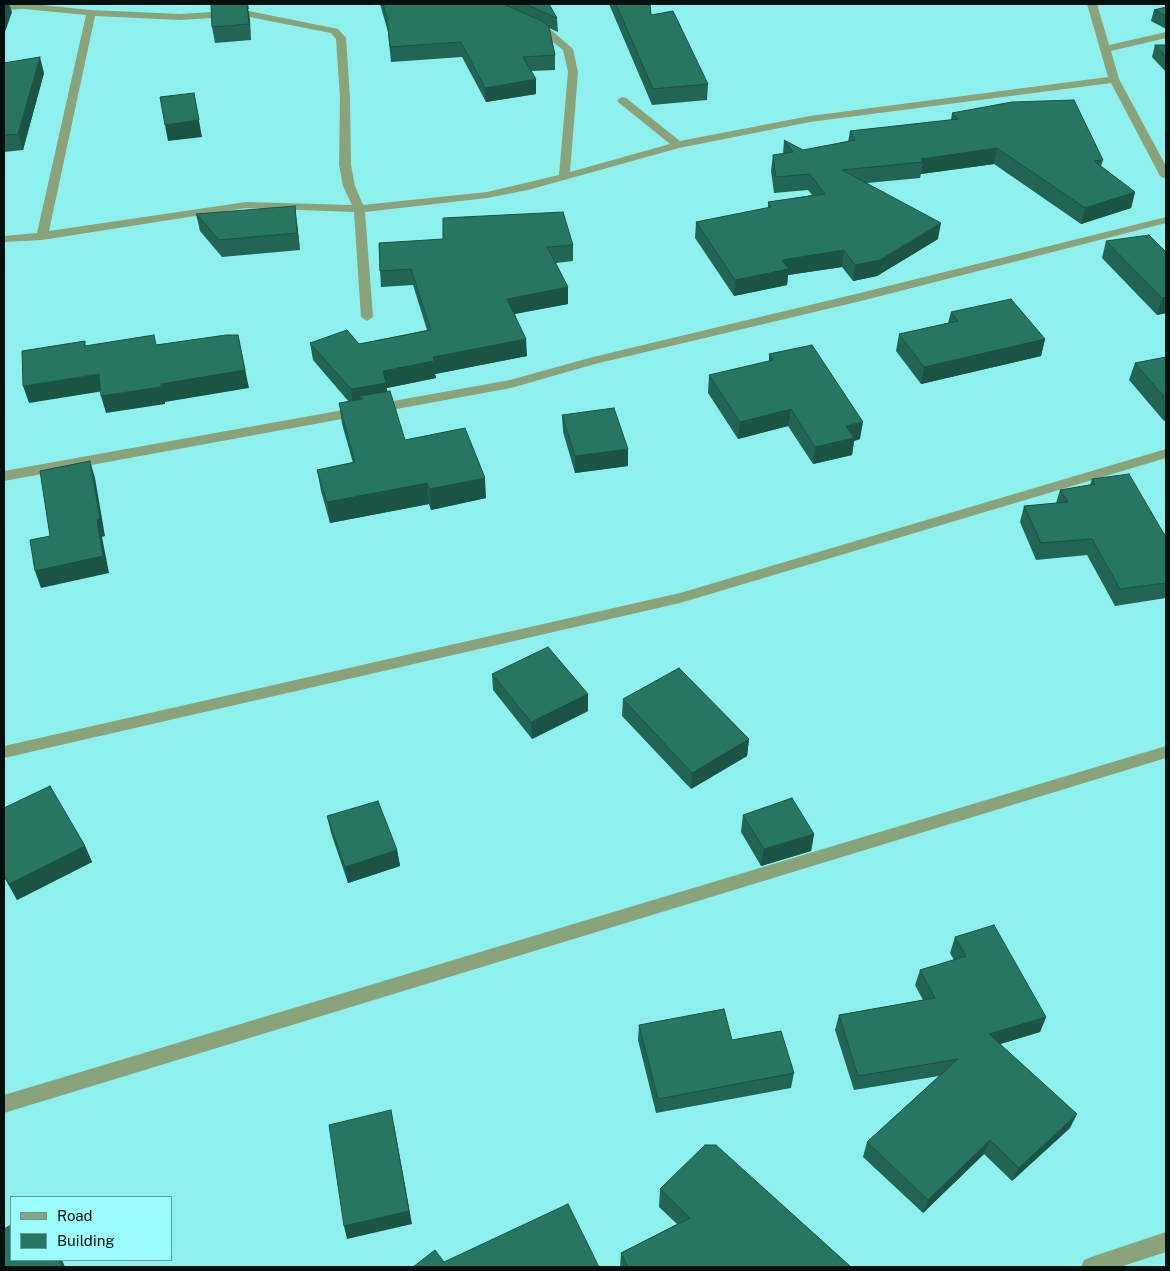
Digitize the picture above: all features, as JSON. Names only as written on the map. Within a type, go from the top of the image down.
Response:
[{"type":"street","points":[[1092,4],[1107,49],[1114,79],[1166,176]]},
{"type":"street","points":[[4,7],[24,6],[91,13],[180,17],[244,13],[334,31],[341,38],[345,98],[345,165],[350,186],[359,209],[367,317]]},
{"type":"street","points":[[42,236],[91,13]]},
{"type":"street","points":[[521,21],[547,32],[568,49],[574,72],[564,176]]},
{"type":"street","points":[[1107,49],[1166,35]]},
{"type":"street","points":[[4,239],[42,236],[246,206],[359,209],[487,195],[528,187],[678,145],[810,119],[1114,79]]},
{"type":"street","points":[[622,100],[678,145]]},
{"type":"street","points":[[4,476],[511,384],[1166,220]]},
{"type":"street","points":[[4,752],[680,598],[1166,453]]},
{"type":"street","points":[[4,1104],[1166,752]]},
{"type":"street","points":[[1091,1267],[1166,1242]]},
{"type":"building","points":[[211,4],[247,4],[249,24],[212,27]]},
{"type":"building","points":[[383,4],[503,4],[542,21],[549,27],[555,55],[523,57],[536,79],[485,88],[461,42],[390,47],[387,18]]},
{"type":"building","points":[[525,4],[549,4],[557,18]]},
{"type":"building","points":[[616,4],[650,4],[651,15],[673,11],[708,84],[653,89]]},
{"type":"building","points":[[1166,7],[1166,16],[1154,10]]},
{"type":"building","points":[[1155,45],[1166,45],[1166,57]]},
{"type":"building","points":[[40,57],[18,134],[4,135],[4,63]]},
{"type":"building","points":[[194,93],[199,120],[165,125],[160,97]]},
{"type":"building","points":[[1074,100],[1103,160],[1094,161],[1135,192],[1085,208],[997,148],[921,159],[923,162],[842,170],[941,223],[880,260],[855,265],[844,250],[782,260],[789,269],[735,280],[696,222],[771,207],[768,202],[825,194],[810,174],[776,177],[773,155],[793,152],[784,140],[803,150],[855,140],[850,131],[958,119],[952,113],[1012,102]]},
{"type":"building","points":[[295,206],[297,233],[219,240],[196,214]]},
{"type":"building","points":[[563,212],[573,245],[547,247],[568,287],[507,299],[526,339],[433,357],[434,361],[383,371],[386,383],[351,389],[310,343],[347,330],[359,344],[431,330],[411,269],[380,271],[379,243],[443,239],[443,218]]},
{"type":"building","points":[[1149,235],[1166,252],[1166,297],[1162,298],[1106,241]]},
{"type":"building","points":[[1011,299],[1045,339],[924,367],[899,334],[958,321],[951,312]]},
{"type":"building","points":[[154,335],[156,345],[238,335],[245,370],[161,384],[161,387],[101,396],[99,374],[23,386],[22,351],[85,341],[85,346]]},
{"type":"building","points":[[812,345],[863,422],[846,426],[854,438],[815,447],[791,409],[740,422],[709,375],[773,360],[769,354]]},
{"type":"building","points":[[1166,357],[1166,399],[1135,363]]},
{"type":"building","points":[[390,391],[405,440],[465,428],[485,478],[429,489],[427,483],[327,502],[317,470],[355,462],[339,403],[363,399],[360,396]]},
{"type":"building","points":[[614,408],[628,449],[575,456],[562,415]]},
{"type":"building","points":[[90,461],[100,519],[97,520],[103,556],[35,571],[30,540],[50,536],[40,471]]},
{"type":"building","points":[[1129,474],[1164,534],[1166,534],[1166,583],[1120,589],[1092,539],[1041,543],[1024,506],[1068,502],[1060,490],[1095,484],[1092,479]]},
{"type":"building","points":[[548,647],[588,694],[531,722],[492,674]]},
{"type":"building","points":[[679,668],[749,739],[692,773],[623,699]]},
{"type":"building","points":[[50,786],[85,846],[9,884],[4,875],[4,808]]},
{"type":"building","points":[[792,798],[814,834],[764,849],[743,815]]},
{"type":"building","points":[[378,801],[397,850],[345,867],[327,816]]},
{"type":"building","points":[[994,925],[1046,1017],[989,1034],[1077,1114],[1019,1168],[990,1140],[928,1200],[867,1142],[958,1059],[858,1076],[839,1015],[935,998],[920,970],[966,956],[955,937]]},
{"type":"building","points":[[724,1009],[732,1040],[781,1031],[794,1073],[658,1099],[639,1025]]},
{"type":"building","points":[[391,1110],[409,1211],[344,1226],[329,1125]]},
{"type":"building","points":[[705,1145],[716,1145],[851,1267],[628,1267],[621,1253],[690,1218],[660,1189]]},
{"type":"building","points":[[568,1204],[599,1267],[413,1267],[435,1250],[444,1262]]},
{"type":"building","points":[[10,1226],[10,1261],[59,1261],[62,1267],[4,1267],[4,1229]]}]
